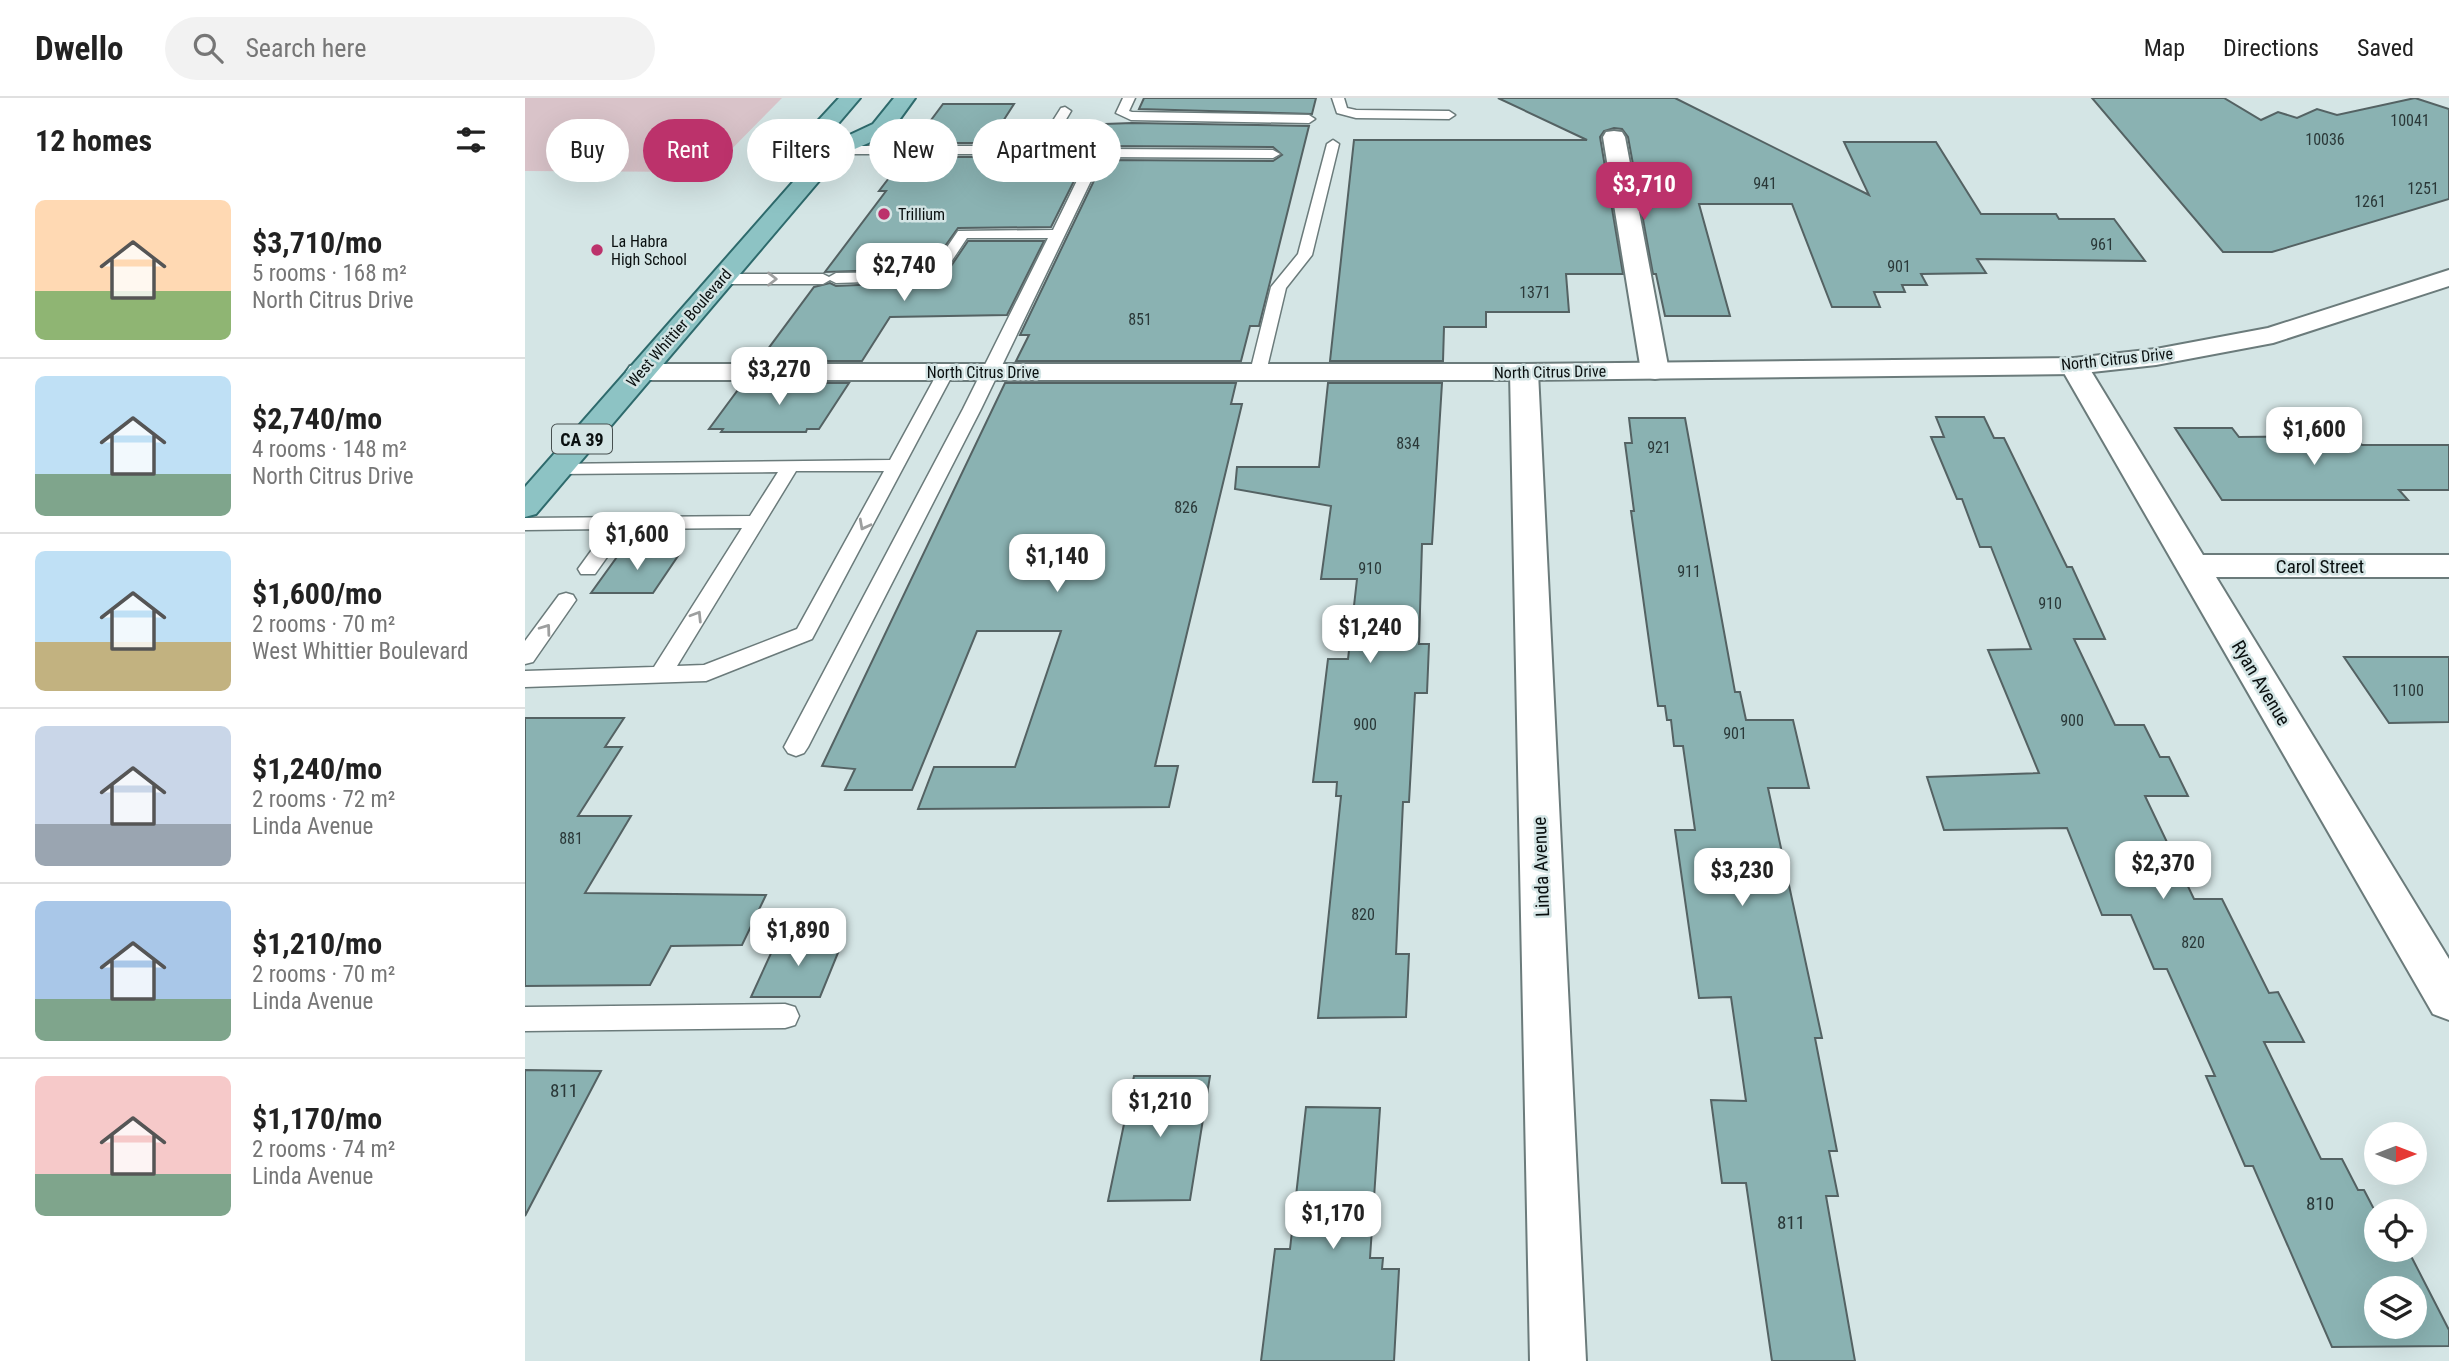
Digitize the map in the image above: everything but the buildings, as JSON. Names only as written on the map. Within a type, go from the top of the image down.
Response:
[{"type":"main road","points":[[831,119],[851,98]]},
{"type":"main road","name":"West Whittier Boulevard","points":[[855,140],[881,129],[905,98]]},
{"type":"main road","name":"West Whittier Boulevard","points":[[525,506],[805,182]]},
{"type":"street","points":[[1614,137],[1655,371]]},
{"type":"street","name":"North Citrus Drive","points":[[640,372],[1524,372],[2074,366],[2156,357],[2273,335],[2449,278]]},
{"type":"street","name":"Ryan Avenue","points":[[2074,366],[2449,1000]]},
{"type":"street","name":"Linda Avenue","points":[[1524,372],[1558,1361]]},
{"type":"street","name":"Carol Street","points":[[2191,566],[2449,566]]},
{"type":"lane","points":[[1129,98],[1122,113],[1131,116],[1309,119]]},
{"type":"lane","points":[[1338,98],[1341,110],[1356,114],[1449,115]]},
{"type":"lane","points":[[855,149],[1041,149],[1065,111]]},
{"type":"lane","points":[[1258,372],[1279,287],[1305,255],[1333,144]]},
{"type":"lane","points":[[796,747],[991,372],[1094,160],[1104,153],[1273,154]]},
{"type":"lane","points":[[721,279],[921,277],[940,268],[964,234],[1056,234]]},
{"type":"lane","points":[[525,679],[706,673],[805,634],[946,372]]},
{"type":"lane","points":[[661,674],[791,465]]},
{"type":"lane","points":[[558,468],[896,465]]},
{"type":"lane","points":[[525,524],[755,522]]},
{"type":"lane","points":[[588,569],[622,523]]},
{"type":"lane","points":[[525,657],[566,600]]},
{"type":"lane","points":[[525,1019],[785,1016]]},
{"type":"shaded area","points":[[525,98],[782,98],[761,119],[747,119],[747,133],[733,148],[733,119],[643,119],[643,172],[629,172],[629,119],[546,119],[546,171],[525,171]]},
{"type":"place","name":"Trillium","points":[[884,214]]},
{"type":"place","name":"La Habra High School","points":[[597,250]]}]
